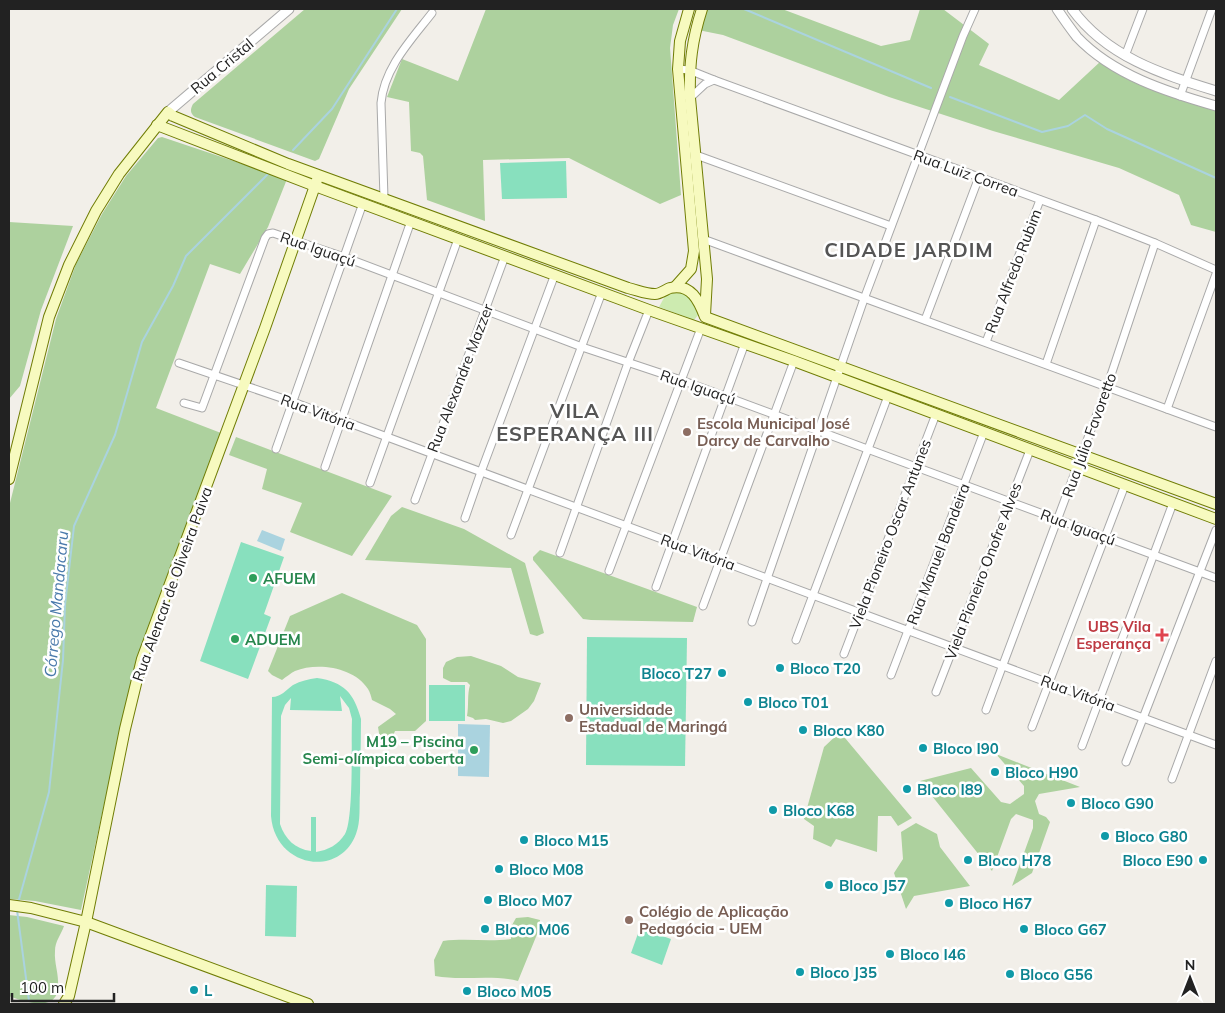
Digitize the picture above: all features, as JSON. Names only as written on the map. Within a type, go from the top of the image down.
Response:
[{"type":"main road","points":[[675,288],[691,269],[694,251],[678,69],[680,41],[689,9]]},
{"type":"main road","points":[[701,328],[705,317],[707,285],[689,70],[692,44],[702,9]]},
{"type":"main road","name":"Rua Cristal","points":[[9,479],[49,317],[69,264],[96,210],[120,174],[168,112]]},
{"type":"main road","points":[[168,112],[173,116],[319,175],[628,288],[657,294],[675,288],[686,289],[699,300],[705,317],[839,373],[888,396],[1216,519]]},
{"type":"main road","points":[[157,125],[315,186],[794,362],[839,373],[1082,455],[1216,504]]},
{"type":"main road","name":"Rua Alencar de Oliveira Paiva","points":[[64,1004],[69,996],[86,922],[125,729],[142,659],[319,175]]},
{"type":"main road","points":[[649,310],[657,294]]},
{"type":"main road","points":[[9,905],[31,908],[86,922],[308,1004]]},
{"type":"street","name":"Rua Cristal","points":[[168,112],[289,9]]},
{"type":"street","points":[[752,622],[864,299],[963,36],[975,9]]},
{"type":"street","points":[[1057,9],[1078,37],[1102,58],[1128,74],[1180,96],[1216,106]]},
{"type":"street","points":[[1072,9],[1105,44],[1125,56],[1143,66],[1216,91]]},
{"type":"street","points":[[1125,56],[1143,9]]},
{"type":"street","points":[[1180,96],[1212,9]]},
{"type":"street","points":[[384,198],[382,90],[398,56],[432,13]]},
{"type":"street","name":"Rua Luiz Correa","points":[[678,69],[689,70],[1096,220],[1216,270]]},
{"type":"street","points":[[690,98],[705,84],[714,80]]},
{"type":"street","points":[[696,155],[891,226]]},
{"type":"street","points":[[925,320],[979,177]]},
{"type":"street","name":"Rua Alfredo Rubim","points":[[986,342],[1040,200]]},
{"type":"street","points":[[276,449],[363,203]]},
{"type":"street","points":[[1046,364],[1096,220]]},
{"type":"street","points":[[325,467],[412,221]]},
{"type":"street","name":"Rua Iguaçú","points":[[215,375],[265,238],[268,234],[273,233],[344,257],[628,363],[775,414],[1216,578]]},
{"type":"street","points":[[370,483],[458,238]]},
{"type":"street","points":[[703,239],[1216,427]]},
{"type":"street","name":"Rua Júlio Favoretto","points":[[986,710],[1107,387],[1155,243]]},
{"type":"street","name":"Rua Alexandre Mazzer","points":[[415,500],[505,256]]},
{"type":"street","points":[[465,518],[555,274]]},
{"type":"street","points":[[1167,409],[1216,274]]},
{"type":"street","points":[[510,535],[602,292]]},
{"type":"street","points":[[560,553],[649,310]]},
{"type":"street","points":[[609,571],[701,328]]},
{"type":"street","points":[[656,587],[745,343]]},
{"type":"street","points":[[703,606],[794,362]]},
{"type":"street","name":"Rua Vitória","points":[[179,363],[244,384],[342,420],[1216,745]]},
{"type":"street","points":[[184,403],[202,408],[215,375]]},
{"type":"street","points":[[796,640],[888,396]]},
{"type":"street","name":"Viela Pioneiro Oscar Antunes","points":[[844,654],[936,414]]},
{"type":"street","name":"Rua Manuel Bandeira","points":[[891,675],[984,432]]},
{"type":"street","name":"Viela Pioneiro Onofre Alves","points":[[936,692],[1030,450]]},
{"type":"street","points":[[1032,727],[1125,486]]},
{"type":"street","points":[[1082,746],[1173,503]]},
{"type":"street","points":[[1126,762],[1216,530]]},
{"type":"street","points":[[1172,779],[1216,661]]},
{"type":"street","points":[[1208,684],[1216,687]]},
{"type":"green space","points":[[305,9],[402,9],[349,89],[319,159],[315,161],[193,116],[191,108],[193,104]]},
{"type":"green space","points":[[486,9],[679,9],[673,25],[670,48],[681,195],[660,204],[569,158],[483,160],[485,221],[427,200],[423,156],[420,153],[411,151],[409,102],[387,97],[402,59],[458,81]]},
{"type":"green space","points":[[700,9],[782,9],[881,46],[910,40],[920,9],[943,9],[989,44],[979,65],[1059,100],[1101,61],[1216,108],[1216,232],[1191,225],[1179,195],[1119,168],[993,131],[889,97],[723,35],[693,29]]},
{"type":"green space","points":[[162,137],[287,179],[268,227],[240,274],[210,264],[156,408],[221,433],[121,727],[81,910],[35,901],[9,899],[9,507],[56,319],[76,264],[102,214],[126,176],[158,138]]},
{"type":"green space","points":[[566,161],[567,198],[502,199],[500,163]]},
{"type":"green space","points":[[9,222],[73,226],[41,310],[20,386],[9,399]]},
{"type":"green space","points":[[673,292],[691,296],[699,314],[694,320],[659,307],[665,296]]},
{"type":"green space","points":[[236,437],[392,496],[352,556],[290,532],[302,503],[262,489],[267,469],[229,455]]},
{"type":"green space","points":[[402,507],[464,529],[525,563],[544,633],[537,636],[530,634],[511,568],[365,560],[391,516]]},
{"type":"green space","points":[[241,542],[284,557],[264,614],[271,617],[248,679],[200,661]]},
{"type":"green space","points":[[540,550],[697,607],[693,622],[583,619],[533,560],[533,557]]},
{"type":"green space","points":[[342,593],[417,625],[426,639],[426,721],[415,731],[395,731],[389,746],[381,745],[378,727],[396,714],[372,700],[368,689],[354,676],[334,668],[314,667],[295,671],[282,680],[268,671],[290,616]]},
{"type":"green space","points":[[587,637],[687,638],[685,766],[586,765]]},
{"type":"green space","points":[[471,656],[501,666],[518,677],[541,683],[534,701],[528,709],[511,721],[503,723],[486,719],[475,720],[467,716],[470,685],[467,682],[451,682],[443,678],[443,668],[446,662],[457,657]]},
{"type":"green space","points":[[317,678],[334,682],[346,690],[355,702],[361,719],[360,813],[358,829],[348,848],[336,857],[323,862],[309,861],[295,856],[284,847],[275,833],[271,816],[272,697],[281,695],[293,685]],"holes":[[[340,696],[349,708],[352,719],[352,761],[348,826],[345,834],[336,844],[316,852],[316,817],[311,817],[311,851],[305,850],[295,846],[288,839],[280,824],[281,716],[285,705],[291,698],[290,710],[342,711]]]},
{"type":"green space","points":[[429,685],[465,685],[465,721],[429,721]]},
{"type":"green space","points":[[840,732],[912,818],[898,826],[891,816],[878,816],[877,852],[836,839],[831,847],[813,839],[814,826],[804,819],[824,747]]},
{"type":"green space","points":[[996,754],[1080,787],[1039,794],[1035,801],[1039,814],[1046,817],[1050,822],[1032,873],[1012,886],[1033,828],[1033,820],[1016,814],[1011,819],[992,871],[920,781],[971,768],[1001,802],[1010,804],[1024,794],[1024,786]]},
{"type":"green space","points":[[916,823],[937,834],[940,847],[970,886],[914,896],[906,909],[894,873],[903,859],[901,832]]},
{"type":"green space","points":[[266,885],[297,886],[296,937],[265,936]]},
{"type":"green space","points":[[9,915],[27,917],[64,926],[55,947],[58,982],[57,994],[53,1000],[47,1003],[32,1003],[9,996]]},
{"type":"green space","points":[[528,917],[540,920],[540,927],[518,981],[498,978],[435,976],[434,960],[443,941],[511,939],[512,925],[516,918]]},
{"type":"green space","points":[[640,928],[671,939],[662,965],[631,953]]},
{"type":"water","name":"AFUEM","points":[[262,530],[285,539],[281,551],[257,541]]},
{"type":"water","name":"M19 – Piscina Semi-olímpica coberta","points":[[458,724],[490,725],[489,777],[458,776]]},
{"type":"waterway","name":"Córrego Mandacaru","points":[[293,150],[332,109],[397,9]]},
{"type":"waterway","points":[[744,9],[931,88]]},
{"type":"waterway","points":[[950,97],[1042,132],[1068,126],[1085,115],[1107,129],[1216,178]]},
{"type":"waterway","name":"Córrego Mandacaru","points":[[18,903],[49,792],[63,660],[65,605],[74,526],[115,435],[142,342],[173,286],[186,256],[270,172]]},
{"type":"waterway","name":"Córrego Mandacaru","points":[[17,910],[29,1001]]},
{"type":"place","name":"Escola Municipal José Darcy de Carvalho","points":[[687,432]]},
{"type":"place","name":"AFUEM","points":[[253,578]]},
{"type":"place","name":"UBS Vila Esperança","points":[[1162,635]]},
{"type":"place","name":"ADUEM","points":[[235,639]]},
{"type":"place","name":"Bloco T20","points":[[780,668]]},
{"type":"place","name":"Bloco T27","points":[[722,673]]},
{"type":"place","name":"Bloco T01","points":[[748,702]]},
{"type":"place","name":"Universidade Estadual de Maringá","points":[[569,718]]},
{"type":"place","name":"Bloco K80","points":[[803,730]]},
{"type":"place","name":"Bloco I90","points":[[923,748]]},
{"type":"place","name":"M19 – Piscina Semi-olímpica coberta","points":[[474,750]]},
{"type":"place","name":"Bloco H90","points":[[995,772]]},
{"type":"place","name":"Bloco I89","points":[[907,789]]},
{"type":"place","name":"Bloco G90","points":[[1071,803]]},
{"type":"place","name":"Bloco K68","points":[[773,810]]},
{"type":"place","name":"Bloco G80","points":[[1105,836]]},
{"type":"place","name":"Bloco M15","points":[[524,840]]},
{"type":"place","name":"Bloco H78","points":[[968,860]]},
{"type":"place","name":"Bloco E90","points":[[1203,860]]},
{"type":"place","name":"Bloco M08","points":[[499,869]]},
{"type":"place","name":"Bloco J57","points":[[829,885]]},
{"type":"place","name":"Bloco M07","points":[[488,900]]},
{"type":"place","name":"Bloco H67","points":[[949,903]]},
{"type":"place","name":"Colégio de Aplicação Pedagócia - UEM","points":[[629,920]]},
{"type":"place","name":"Bloco M06","points":[[485,929]]},
{"type":"place","name":"Bloco G67","points":[[1024,929]]},
{"type":"place","name":"Bloco I46","points":[[890,954]]},
{"type":"place","name":"Bloco J35","points":[[800,972]]},
{"type":"place","name":"Bloco G56","points":[[1010,974]]},
{"type":"place","name":"L","points":[[194,990]]},
{"type":"place","name":"Bloco M05","points":[[467,991]]},
{"type":"district","name":"CIDADE JARDIM","points":[[909,249]]},
{"type":"district","name":"VILA ESPERANÇA III","points":[[575,422]]}]
